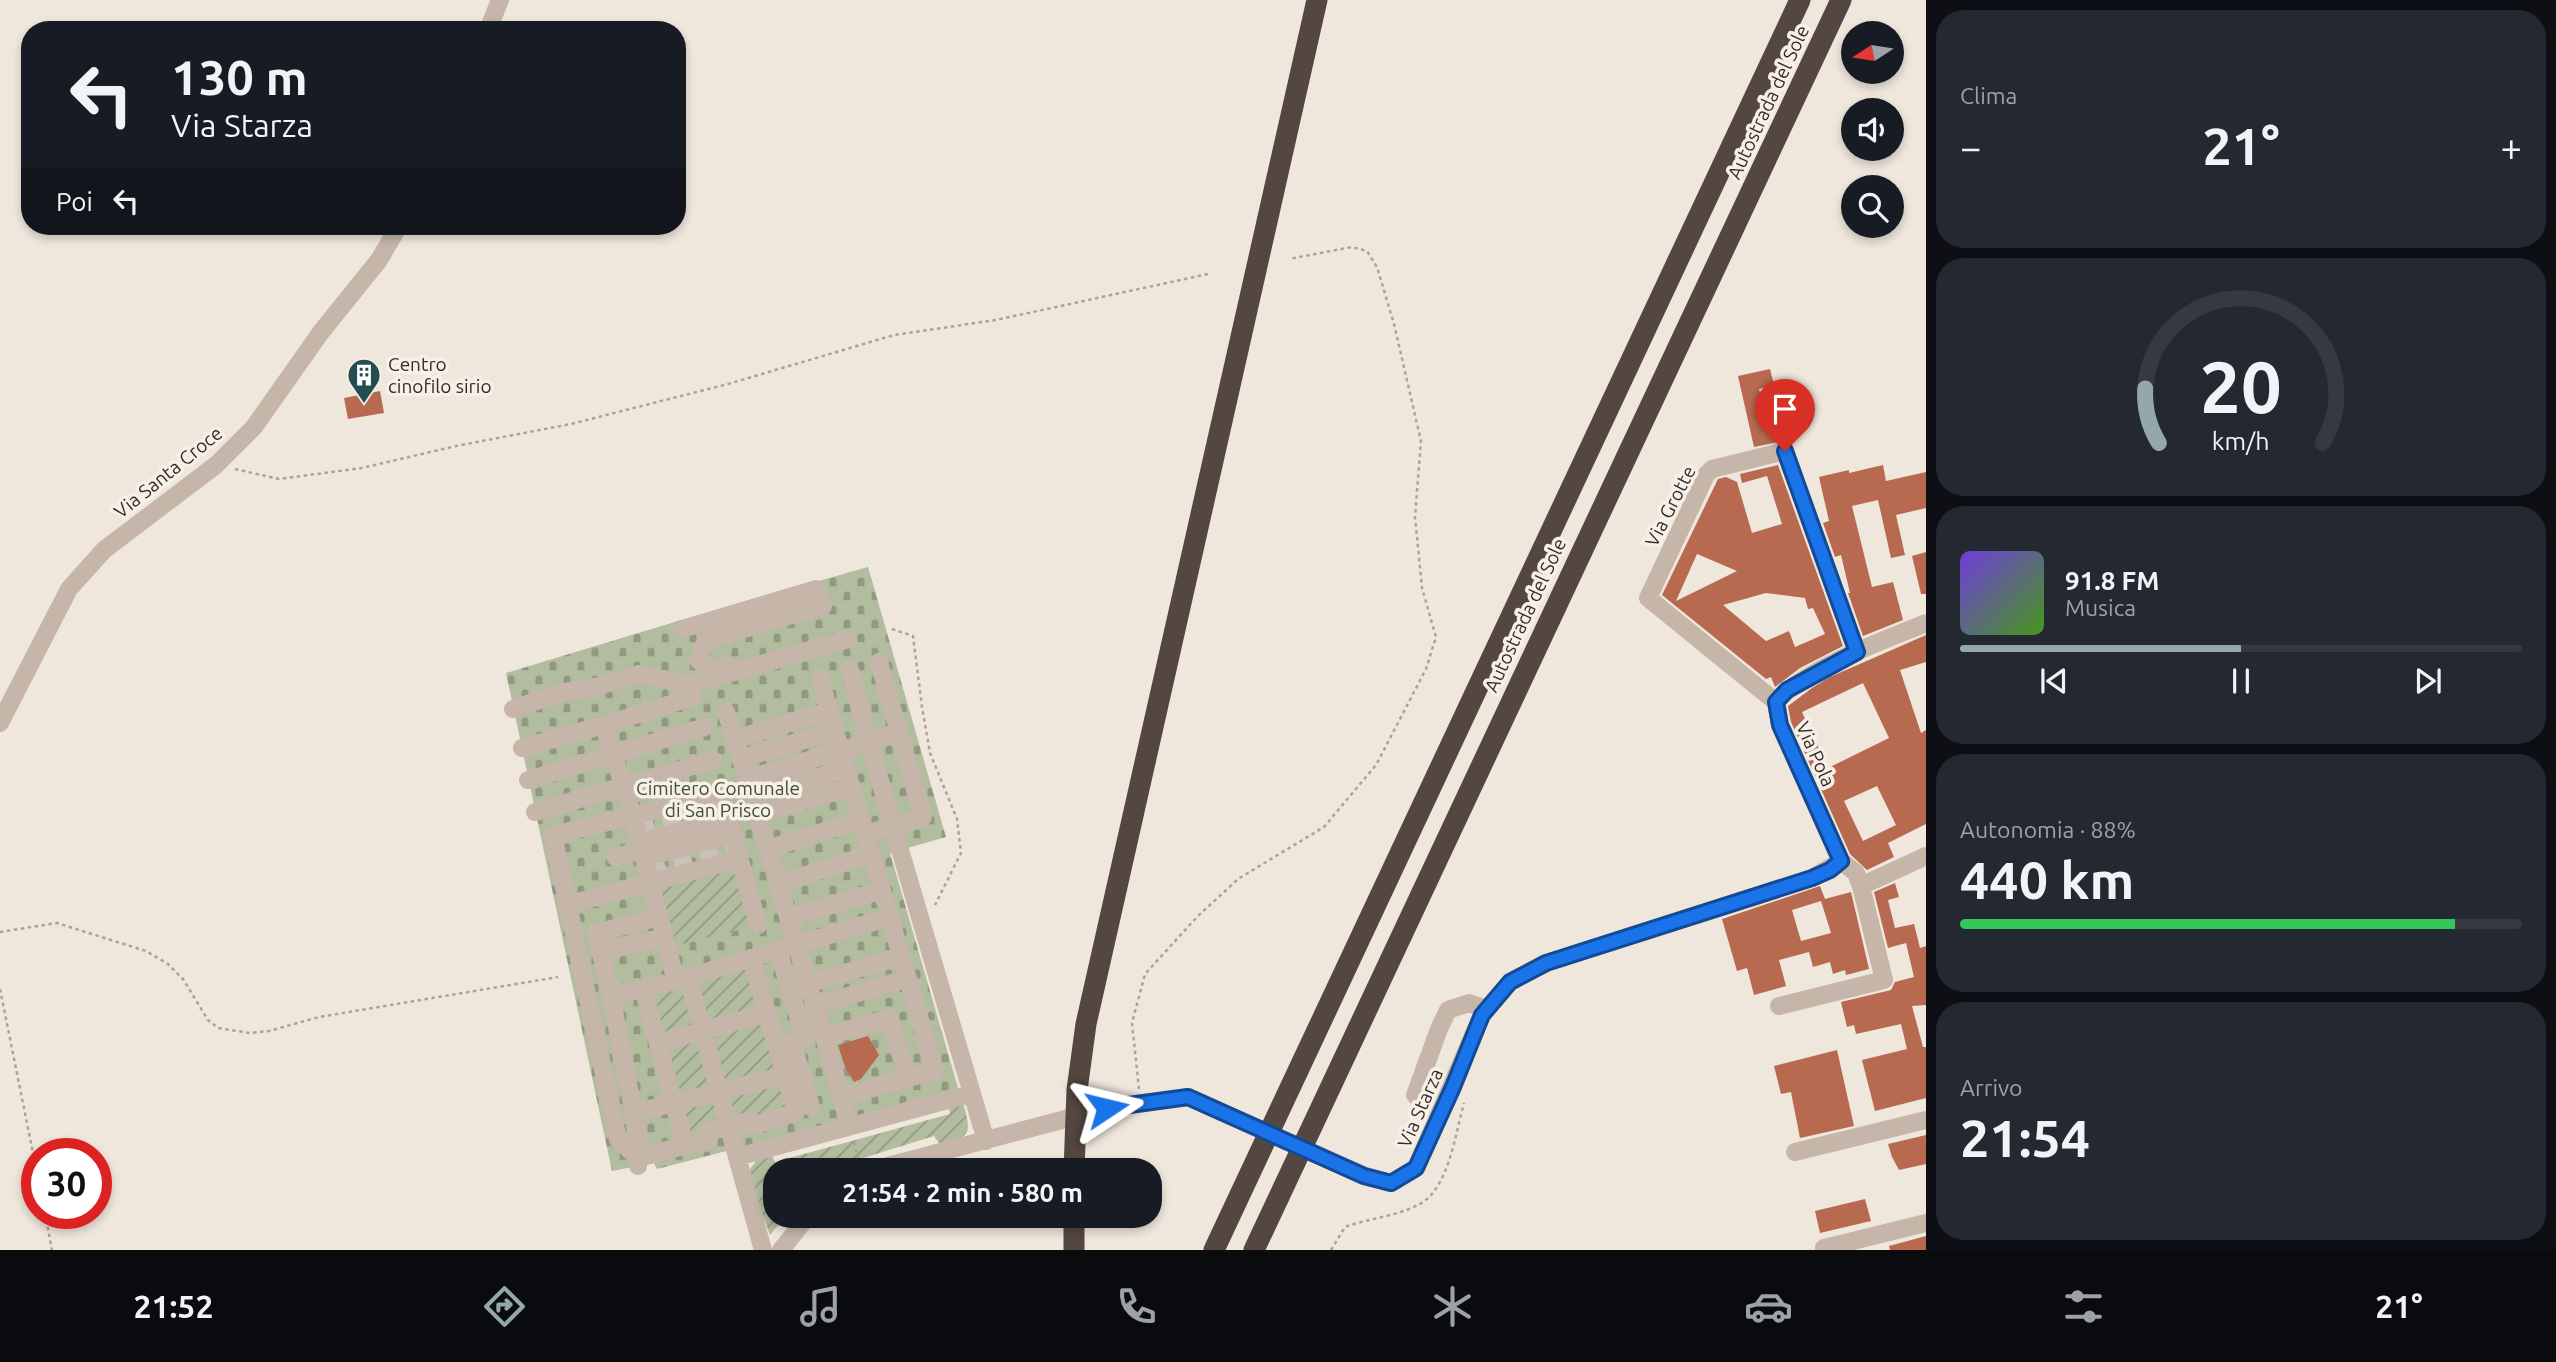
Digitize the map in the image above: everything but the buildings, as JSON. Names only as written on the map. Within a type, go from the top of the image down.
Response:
[{"type":"highway","points":[[1074,1158],[1077,1090],[1086,1024],[1317,0]]},
{"type":"highway","name":"Autostrada del Sole","points":[[1214,1250],[1800,0]]},
{"type":"highway","name":"Autostrada del Sole","points":[[1254,1250],[1841,0]]},
{"type":"highway","points":[[1074,1228],[1074,1250]]},
{"type":"street","points":[[492,21],[500,0]]},
{"type":"street","name":"Via Santa Croce","points":[[0,723],[69,589],[104,550],[216,465],[254,427],[321,332],[379,260],[394,235]]},
{"type":"street","name":"Via Grotte","points":[[1776,702],[1648,598],[1706,475],[1712,469],[1785,451],[1857,652]]},
{"type":"street","points":[[682,629],[816,589],[823,606],[706,640],[698,660],[711,671],[728,666],[735,671]]},
{"type":"street","points":[[1776,702],[1787,690],[1857,652],[1926,623]]},
{"type":"street","points":[[513,709],[560,693],[596,687],[639,674],[660,675],[689,685],[848,639]]},
{"type":"street","points":[[767,849],[863,827],[892,825],[923,817],[879,662]]},
{"type":"street","points":[[850,670],[892,825],[986,1141]]},
{"type":"street","points":[[820,678],[935,1071],[841,1097]]},
{"type":"street","points":[[522,748],[693,697],[689,685]]},
{"type":"street","name":"Via Pola","points":[[1776,702],[1780,725],[1841,861],[1856,873],[1861,886]]},
{"type":"street","points":[[734,739],[829,711]]},
{"type":"street","points":[[726,712],[788,918],[787,947],[805,1038],[792,1042],[811,1107]]},
{"type":"street","points":[[604,725],[633,816],[649,848],[651,883],[664,937],[703,1031],[763,1250]]},
{"type":"street","points":[[528,780],[705,727]]},
{"type":"street","points":[[740,759],[834,731]]},
{"type":"street","points":[[749,787],[841,751],[900,733]]},
{"type":"street","points":[[535,811],[713,760]]},
{"type":"street","points":[[749,787],[846,769]]},
{"type":"street","points":[[757,815],[851,786]]},
{"type":"street","points":[[638,1163],[618,1139],[553,835],[633,816],[724,788],[723,828],[738,859],[758,925]]},
{"type":"street","points":[[615,857],[649,848],[654,838],[714,822],[723,828]]},
{"type":"street","points":[[778,884],[871,854]]},
{"type":"street","points":[[1779,1006],[1884,980],[1861,886],[1926,856]]},
{"type":"street","points":[[568,905],[738,859]]},
{"type":"street","name":"Via Starza","points":[[903,1158],[986,1141],[1107,1108],[1188,1097],[1364,1176],[1391,1183],[1416,1168],[1482,1015],[1510,982],[1546,963],[1812,878],[1830,870],[1841,861]]},
{"type":"street","points":[[788,918],[882,890]]},
{"type":"street","points":[[638,1163],[639,1140],[596,933],[659,918]]},
{"type":"street","points":[[611,996],[682,979],[890,918]]},
{"type":"street","points":[[601,952],[664,937]]},
{"type":"street","points":[[787,947],[808,984],[850,1128]]},
{"type":"street","points":[[808,984],[901,956]]},
{"type":"street","points":[[638,1163],[709,1139],[709,1132],[750,1121],[752,1126],[796,1112],[751,958]]},
{"type":"street","points":[[815,1006],[908,978]]},
{"type":"street","points":[[643,988],[685,1145]]},
{"type":"street","points":[[1415,1095],[1448,1010],[1469,1003],[1487,1009]]},
{"type":"street","points":[[824,1037],[918,1010]]},
{"type":"street","points":[[658,1044],[767,1013]]},
{"type":"street","points":[[889,1018],[908,1078]]},
{"type":"street","points":[[634,1113],[785,1075]]},
{"type":"street","points":[[737,1157],[970,1094]]},
{"type":"street","points":[[1795,1152],[1926,1121]]},
{"type":"street","points":[[1824,1248],[1926,1223]]},
{"type":"street","points":[[781,1250],[798,1228]]},
{"type":"path","points":[[1141,1102],[1132,1023],[1145,974],[1197,917],[1238,879],[1324,827],[1377,765],[1426,669],[1436,637],[1422,588],[1415,517],[1421,441],[1394,324],[1377,267],[1367,251],[1352,247],[1289,259]]},
{"type":"path","points":[[216,465],[279,479],[362,468],[456,446],[571,424],[728,384],[894,335],[996,320],[1208,274]]},
{"type":"path","points":[[892,629],[914,636],[930,753],[957,819],[960,841],[961,853],[923,930]]},
{"type":"path","points":[[0,932],[57,923],[146,951],[168,964],[183,979],[208,1020],[218,1028],[250,1033],[269,1031],[320,1017],[558,977]]},
{"type":"path","points":[[0,989],[30,1138]]},
{"type":"path","points":[[850,1128],[861,1158]]},
{"type":"path","points":[[48,1229],[52,1250]]},
{"type":"green space","name":"Cimitero Comunale di San Prisco","points":[[868,567],[946,837],[890,853],[959,1091],[657,1169],[654,1163],[612,1171],[506,673]]},
{"type":"green space","points":[[738,859],[758,925],[667,948],[651,883]]},
{"type":"green space","points":[[751,958],[796,1112],[685,1145],[643,988]]},
{"type":"green space","points":[[948,1103],[963,1103],[968,1121],[967,1132],[941,1146],[934,1136],[863,1158],[790,1158],[950,1114]]},
{"type":"green space","points":[[771,1153],[773,1158],[763,1158],[763,1216],[747,1173],[759,1157]]},
{"type":"tunnel","points":[[637,831],[725,808]]},
{"type":"tunnel","points":[[647,867],[734,844]]},
{"type":"place","name":"Centro cinofilo sirio","points":[[364,405]]},
{"type":"route","points":[[1107,1108],[1188,1097],[1364,1176],[1391,1183],[1416,1168],[1482,1015],[1510,982],[1546,963],[1812,878],[1830,870],[1841,861],[1780,725],[1776,702],[1787,690],[1857,652],[1785,451]]}]
